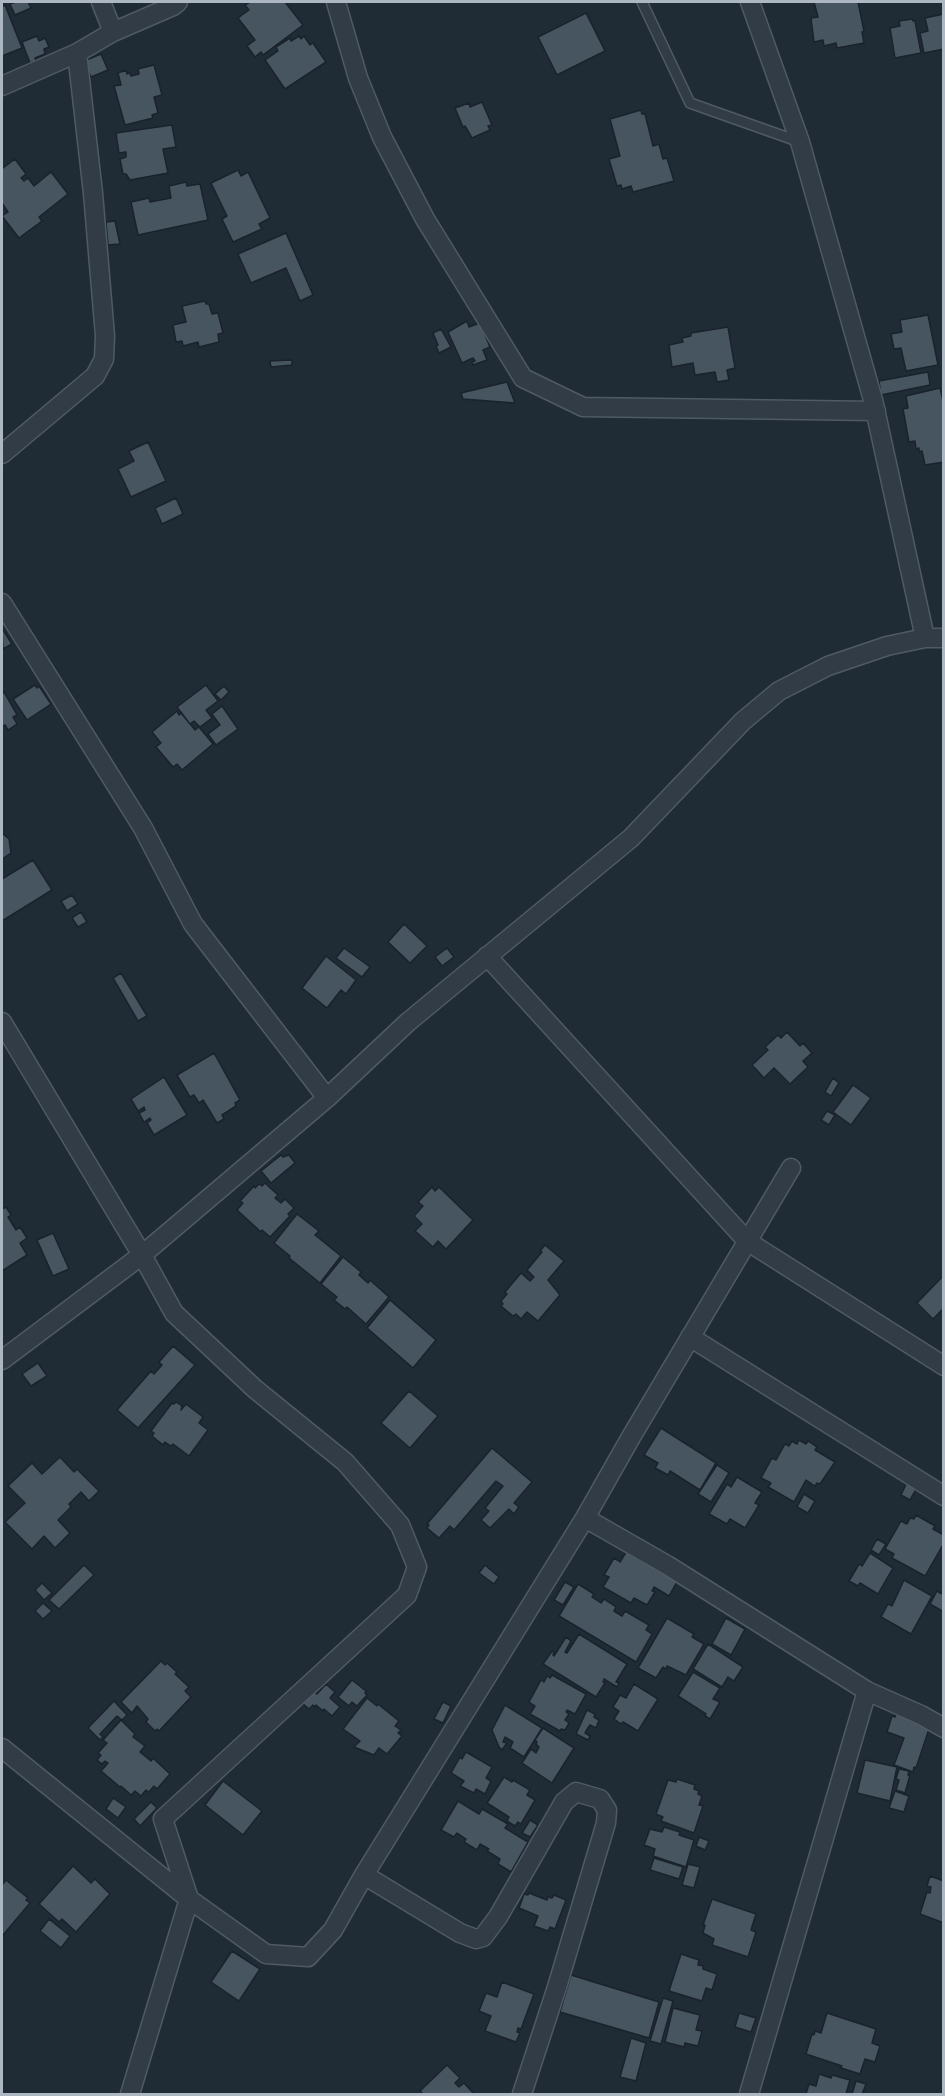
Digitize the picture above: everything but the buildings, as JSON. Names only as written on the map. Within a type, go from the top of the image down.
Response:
[{"type":"street","points":[[101,2],[113,32]]},
{"type":"street","points":[[3,81],[77,53],[113,32],[178,2]]},
{"type":"street","points":[[336,2],[358,78],[382,137],[426,219],[523,378],[583,407],[876,411]]},
{"type":"street","points":[[2,1360],[142,1255],[327,1098],[408,1022],[631,838],[743,721],[779,691],[828,666],[887,646],[934,638],[876,411],[800,142],[750,2]]},
{"type":"street","points":[[2,454],[95,376],[104,359],[105,336],[93,193],[77,53]]},
{"type":"street","points":[[2,603],[143,828],[193,924],[327,1098]]},
{"type":"street","points":[[488,956],[747,1241],[944,1366]]},
{"type":"street","points":[[2,1022],[142,1255],[174,1313],[255,1389],[345,1462],[400,1524],[417,1567],[407,1595],[164,1819],[189,1899],[130,2094]]},
{"type":"street","points":[[2,1748],[189,1899],[266,1954],[308,1957],[333,1930],[364,1875],[585,1518],[790,1168]]},
{"type":"street","points":[[690,1337],[944,1496]]},
{"type":"street","points":[[585,1518],[667,1566],[867,1691],[944,1728]]},
{"type":"street","points":[[749,2094],[867,1691]]},
{"type":"street","points":[[364,1875],[460,1933],[476,1939],[483,1937],[498,1917],[564,1802],[576,1792],[600,1799],[607,1810],[606,1823],[522,2094]]},
{"type":"lane","points":[[642,2],[690,103],[800,142]]}]
